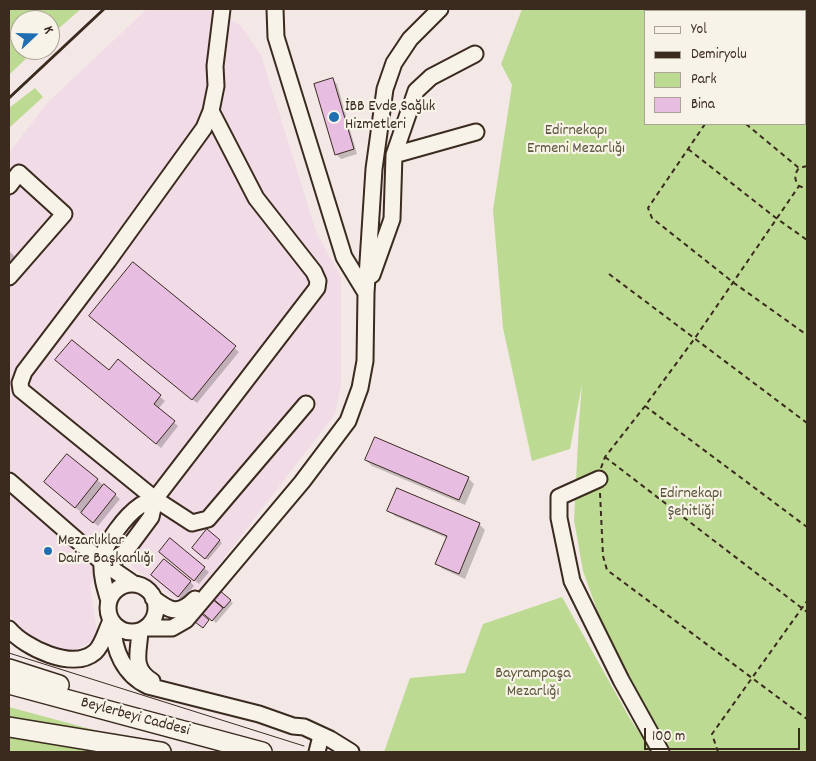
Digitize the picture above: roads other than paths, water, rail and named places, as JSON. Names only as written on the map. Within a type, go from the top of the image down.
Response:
[{"type":"main road","points":[[9,669],[152,716],[174,728]]},
{"type":"main road","name":"Beylerbeyi Caddesi","points":[[9,684],[262,752]]},
{"type":"main road","name":"Beylerbeyi Caddesi","points":[[9,697],[217,752]]},
{"type":"main road","points":[[9,727],[161,752]]},
{"type":"lane","points":[[222,9],[215,66],[216,86],[212,111],[204,128],[108,261],[24,372],[20,383],[21,390],[155,499],[192,523],[208,519],[306,404]]},
{"type":"lane","points":[[275,9],[276,37],[344,257],[366,293]]},
{"type":"lane","points":[[112,623],[124,632],[172,628],[186,620],[302,482],[348,422],[360,388],[365,361],[366,293],[374,169],[385,89],[394,63],[410,39],[440,9]]},
{"type":"lane","points":[[366,293],[392,218],[394,155],[416,90],[431,77],[475,54]]},
{"type":"lane","points":[[102,562],[114,559],[125,552],[151,517],[155,499],[317,288],[318,281],[314,272],[256,198],[212,111]]},
{"type":"lane","points":[[394,155],[476,132]]},
{"type":"lane","points":[[9,186],[19,173],[64,214],[9,277]]},
{"type":"lane","points":[[351,752],[313,730],[139,682],[125,667],[116,647],[107,608],[112,594],[118,588],[134,584],[142,586],[165,607],[174,611],[180,610],[194,601],[340,421],[352,410]]},
{"type":"lane","points":[[599,479],[559,497],[559,518],[564,546],[572,581],[621,680],[661,752]]},
{"type":"lane","points":[[9,481],[102,562],[134,584]]},
{"type":"lane","points":[[102,562],[104,585],[109,600]]},
{"type":"lane","points":[[154,598],[155,614],[152,622],[143,630],[137,662],[146,678],[168,690]]},
{"type":"lane","points":[[9,630],[26,644],[66,659],[75,660],[86,657],[98,649],[112,623]]},
{"type":"lane","points":[[293,726],[319,746],[335,752]]},
{"type":"tram line","points":[[9,653],[304,746]]},
{"type":"railway","points":[[9,98],[104,9]]},
{"type":"place","name":"İBB Evde Sağlık Hizmetleri","points":[[334,117]]},
{"type":"place","name":"Mezarlıklar Daire Başkanlığı","points":[[48,551]]},
{"type":"park label","name":"Edirnekapı Ermeni Mezarlığı","points":[[576,141]]},
{"type":"park label","name":"Edirnekapı Şehitliği","points":[[691,504]]},
{"type":"park label","name":"Bayrampaşa Mezarlığı","points":[[533,684]]}]
